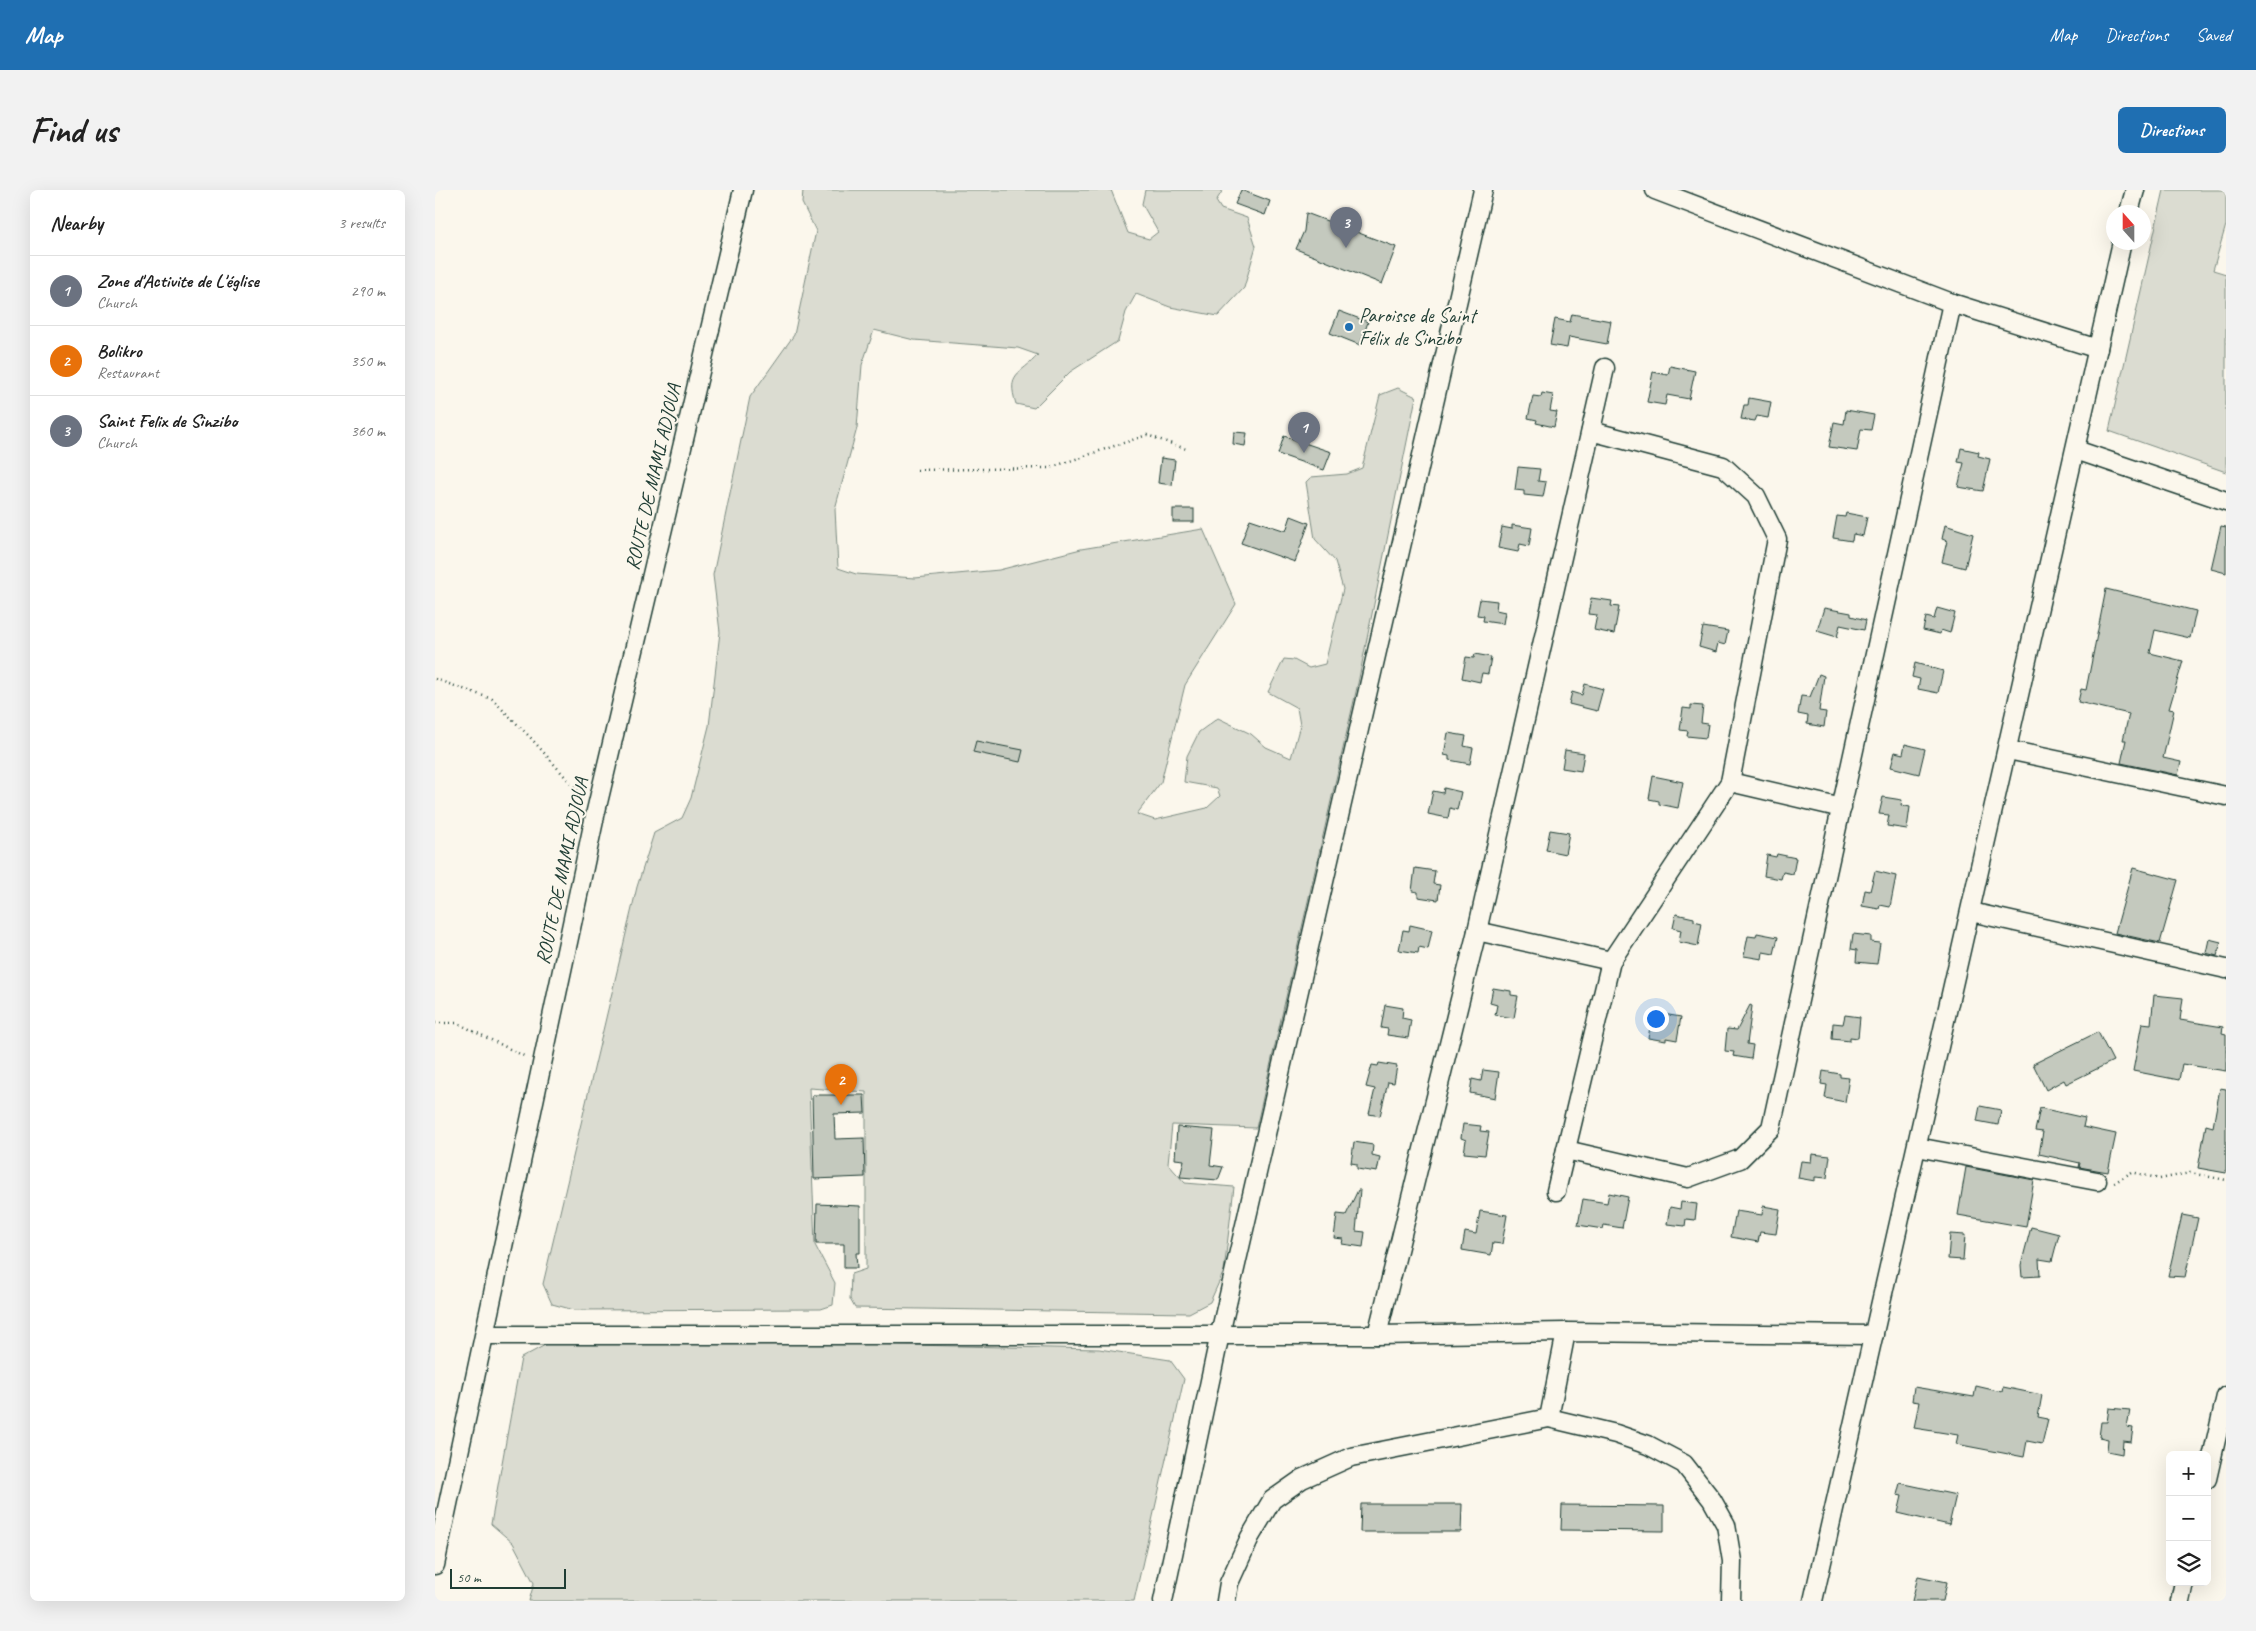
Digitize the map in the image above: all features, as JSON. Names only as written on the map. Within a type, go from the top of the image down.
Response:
[{"type":"street","name":"ROUTE DE MAMI ADJOUA","points":[[435,1565],[596,811],[743,190]]},
{"type":"street","points":[[1163,1601],[1221,1334],[1483,190]]},
{"type":"street","points":[[1655,190],[1952,303],[2098,349]]},
{"type":"street","points":[[2131,205],[2135,190]]},
{"type":"street","points":[[1813,1601],[2121,250]]},
{"type":"street","points":[[1565,1150],[1688,1178],[1740,1159],[1771,1128],[1952,303]]},
{"type":"street","points":[[1377,1335],[1477,931],[1605,368]]},
{"type":"street","points":[[1556,1191],[1611,961],[1730,782],[1777,539],[1756,496],[1723,466],[1591,430]]},
{"type":"street","points":[[2077,450],[2226,501]]},
{"type":"street","points":[[2008,750],[2226,796]]},
{"type":"street","points":[[1730,782],[1842,808]]},
{"type":"street","points":[[1971,912],[2226,969]]},
{"type":"street","points":[[1477,931],[1611,961]]},
{"type":"street","points":[[1917,1147],[2097,1181]]},
{"type":"street","points":[[485,1335],[1377,1335],[1566,1332],[1874,1335]]},
{"type":"street","points":[[1549,1418],[1566,1332]]},
{"type":"street","points":[[2211,1462],[2226,1396]]},
{"type":"street","points":[[1226,1601],[1229,1583],[1250,1537],[1272,1500],[1302,1479],[1351,1457],[1549,1418],[1616,1434],[1648,1445],[1683,1464],[1712,1500],[1726,1525],[1732,1561],[1731,1601]]},
{"type":"street","points":[[2180,1601],[2183,1586]]},
{"type":"path","points":[[917,470],[1049,468],[1147,436],[1189,450]]},
{"type":"path","points":[[435,679],[492,699],[530,737],[596,811]]},
{"type":"path","points":[[435,1023],[457,1023],[541,1064]]},
{"type":"path","points":[[2097,1181],[2114,1183],[2133,1172],[2160,1179],[2190,1172],[2226,1180]]},
{"type":"shaded area","points":[[803,190],[1111,190],[1128,233],[1149,239],[1158,232],[1142,204],[1145,190],[1223,190],[1216,201],[1221,209],[1247,218],[1256,246],[1244,288],[1218,316],[1170,307],[1136,294],[1126,312],[1118,341],[1070,372],[1034,408],[1016,404],[1013,386],[1017,375],[1038,355],[1018,348],[914,340],[874,330],[862,365],[857,428],[835,509],[838,568],[856,574],[915,578],[999,570],[1081,549],[1203,529],[1236,604],[1185,685],[1161,782],[1137,814],[1155,820],[1207,808],[1220,796],[1217,788],[1184,782],[1187,756],[1199,732],[1218,718],[1251,734],[1266,747],[1291,758],[1300,725],[1297,708],[1268,692],[1284,659],[1294,660],[1309,668],[1325,664],[1343,589],[1335,561],[1315,539],[1306,482],[1311,477],[1347,474],[1362,468],[1380,395],[1398,388],[1416,397],[1358,683],[1256,1128],[1172,1125],[1168,1164],[1185,1183],[1234,1187],[1224,1271],[1210,1302],[1189,1313],[855,1308],[850,1299],[851,1274],[866,1269],[866,1092],[809,1088],[815,1245],[835,1283],[833,1305],[821,1309],[574,1310],[552,1304],[543,1284],[637,887],[654,833],[682,818],[691,798],[709,726],[720,632],[713,575],[750,397],[794,335],[816,231],[802,203]]},
{"type":"shaded area","points":[[2164,190],[2226,190],[2226,225],[2213,270],[2226,274],[2226,472],[2109,431]]},
{"type":"shaded area","points":[[549,1343],[862,1344],[1099,1349],[1170,1360],[1184,1379],[1134,1601],[529,1601],[534,1583],[513,1543],[491,1524],[521,1358]]},
{"type":"building","points":[[1241,190],[1270,201],[1265,215],[1235,204]]},
{"type":"building","points":[[1306,213],[1396,247],[1382,284],[1296,249],[1304,231]]},
{"type":"building","name":"Paroisse de Saint Félix de Sinzibo","points":[[1339,311],[1368,322],[1360,345],[1330,333]]},
{"type":"building","points":[[1572,314],[1611,321],[1607,344],[1569,337],[1567,348],[1550,345],[1555,319],[1570,322]]},
{"type":"building","points":[[1670,366],[1695,371],[1689,399],[1667,395],[1665,405],[1647,402],[1653,372],[1668,375]]},
{"type":"building","points":[[1542,393],[1553,395],[1550,411],[1557,412],[1554,427],[1536,423],[1537,420],[1528,418],[1533,396],[1541,397]]},
{"type":"building","points":[[1749,398],[1771,402],[1768,418],[1757,416],[1755,421],[1741,419],[1744,405],[1748,405]]},
{"type":"building","points":[[1846,410],[1874,415],[1871,430],[1861,429],[1857,451],[1829,447],[1834,422],[1844,424]]},
{"type":"building","points":[[1234,432],[1247,433],[1245,446],[1233,444]]},
{"type":"building","points":[[1284,436],[1331,452],[1324,470],[1278,454]]},
{"type":"building","points":[[1961,448],[1979,452],[1978,456],[1990,459],[1983,491],[1958,487],[1964,463],[1958,462]]},
{"type":"building","points":[[1161,458],[1175,460],[1172,485],[1158,483]]},
{"type":"building","points":[[1518,467],[1540,469],[1538,481],[1546,482],[1543,497],[1524,495],[1524,491],[1515,490]]},
{"type":"building","points":[[1173,509],[1194,509],[1194,522],[1173,522]]},
{"type":"building","points":[[1846,513],[1867,517],[1863,536],[1853,534],[1852,541],[1833,538],[1837,516],[1845,517]]},
{"type":"building","points":[[1291,516],[1309,523],[1295,562],[1241,543],[1250,519],[1286,531]]},
{"type":"building","points":[[1512,525],[1532,528],[1529,546],[1520,544],[1518,552],[1498,548],[1502,527],[1512,529]]},
{"type":"building","points":[[1945,525],[1973,534],[1965,568],[1942,562],[1947,541],[1942,539]]},
{"type":"building","points":[[2221,526],[2226,527],[2226,573],[2211,569]]},
{"type":"building","points":[[2106,589],[2196,611],[2190,638],[2155,630],[2150,653],[2183,661],[2169,709],[2174,710],[2163,758],[2181,762],[2178,775],[2121,763],[2126,740],[2123,740],[2129,714],[2078,702],[2081,689],[2086,690]]},
{"type":"building","points":[[1591,598],[1612,601],[1611,606],[1619,607],[1614,634],[1594,630],[1597,615],[1588,614]]},
{"type":"building","points":[[1480,599],[1497,601],[1496,610],[1505,612],[1503,624],[1483,621],[1484,616],[1477,615]]},
{"type":"building","points":[[1824,608],[1851,613],[1851,616],[1866,620],[1864,630],[1840,625],[1837,637],[1817,631]]},
{"type":"building","points":[[1937,608],[1955,613],[1950,633],[1941,630],[1940,634],[1923,630],[1926,617],[1934,619]]},
{"type":"building","points":[[1703,627],[1728,631],[1725,645],[1718,643],[1716,652],[1699,647]]},
{"type":"building","points":[[1475,654],[1491,657],[1488,674],[1482,673],[1480,682],[1462,678],[1466,657],[1474,658]]},
{"type":"building","points":[[1915,663],[1943,671],[1938,693],[1918,689],[1920,679],[1912,677]]},
{"type":"building","points":[[1819,674],[1824,676],[1819,711],[1826,712],[1824,727],[1807,724],[1808,716],[1798,714],[1801,696],[1810,697]]},
{"type":"building","points":[[1585,684],[1603,689],[1597,711],[1569,704],[1572,692],[1582,695]]},
{"type":"building","points":[[1691,705],[1703,706],[1701,723],[1708,724],[1706,738],[1687,736],[1688,731],[1680,730],[1683,708],[1691,709]]},
{"type":"building","points":[[1448,733],[1466,736],[1464,746],[1473,748],[1470,764],[1449,760],[1449,756],[1444,755]]},
{"type":"building","points":[[976,741],[1023,750],[1020,762],[973,752]]},
{"type":"building","points":[[1905,744],[1925,749],[1919,774],[1891,767],[1895,752],[1903,754]]},
{"type":"building","points":[[1565,750],[1584,753],[1581,771],[1562,768]]},
{"type":"building","points":[[1653,776],[1683,782],[1678,808],[1659,804],[1659,801],[1649,799]]},
{"type":"building","points":[[1444,788],[1461,792],[1457,810],[1450,808],[1448,818],[1428,814],[1433,791],[1443,793]]},
{"type":"building","points":[[1883,797],[1902,800],[1901,805],[1910,807],[1907,829],[1887,826],[1889,815],[1879,814]]},
{"type":"building","points":[[1550,830],[1569,833],[1565,854],[1546,850]]},
{"type":"building","points":[[1777,854],[1796,858],[1793,874],[1783,872],[1781,879],[1764,876],[1767,855],[1776,857]]},
{"type":"building","points":[[1415,868],[1435,871],[1433,884],[1440,885],[1438,900],[1418,897],[1418,892],[1412,891]]},
{"type":"building","points":[[2133,868],[2178,880],[2160,943],[2115,933]]},
{"type":"building","points":[[1875,871],[1896,876],[1890,907],[1880,905],[1879,909],[1862,906],[1865,890],[1870,891]]},
{"type":"building","points":[[1676,914],[1694,918],[1694,921],[1702,923],[1698,946],[1679,942],[1681,930],[1673,928]]},
{"type":"building","points":[[1410,925],[1432,930],[1428,949],[1419,947],[1418,953],[1399,950],[1403,930],[1409,931]]},
{"type":"building","points":[[1757,933],[1778,937],[1774,954],[1763,952],[1762,959],[1744,956],[1748,936],[1756,937]]},
{"type":"building","points":[[1853,934],[1871,936],[1871,942],[1880,943],[1877,964],[1856,962],[1857,950],[1851,949]]},
{"type":"building","points":[[2209,939],[2221,942],[2217,956],[2206,953]]},
{"type":"building","points":[[1493,988],[1511,991],[1511,995],[1518,996],[1514,1018],[1495,1015],[1497,1005],[1490,1003]]},
{"type":"building","points":[[2154,995],[2183,998],[2180,1020],[2223,1027],[2222,1033],[2226,1034],[2226,1071],[2182,1064],[2179,1080],[2133,1071],[2142,1023],[2151,1024]]},
{"type":"building","points":[[1385,1005],[1403,1008],[1402,1018],[1411,1020],[1408,1038],[1387,1035],[1388,1029],[1381,1028]]},
{"type":"building","points":[[1750,1005],[1752,1006],[1747,1044],[1753,1045],[1751,1059],[1733,1056],[1734,1052],[1725,1051],[1727,1029],[1737,1030]]},
{"type":"building","points":[[1663,1014],[1681,1017],[1677,1040],[1666,1038],[1666,1041],[1648,1038],[1651,1022],[1661,1024]]},
{"type":"building","points":[[1845,1015],[1860,1017],[1858,1038],[1850,1037],[1850,1041],[1832,1039],[1833,1023],[1843,1024]]},
{"type":"building","points":[[2098,1032],[2113,1061],[2066,1084],[2064,1080],[2046,1090],[2033,1064]]},
{"type":"building","points":[[1379,1063],[1397,1066],[1394,1083],[1388,1082],[1380,1116],[1369,1114],[1375,1089],[1366,1087],[1372,1065],[1378,1066]]},
{"type":"building","points":[[1483,1070],[1499,1072],[1495,1098],[1470,1093],[1472,1079],[1481,1081]]},
{"type":"building","points":[[1823,1071],[1840,1074],[1840,1077],[1849,1078],[1845,1102],[1825,1098],[1827,1085],[1821,1084]]},
{"type":"building","points":[[2220,1088],[2226,1089],[2226,1173],[2198,1168],[2206,1125],[2213,1127]]},
{"type":"building","points":[[812,1095],[864,1095],[865,1113],[834,1114],[835,1139],[864,1138],[865,1177],[814,1179]]},
{"type":"building","points":[[1980,1106],[2001,1110],[1998,1125],[1977,1121]]},
{"type":"building","points":[[2040,1108],[2085,1118],[2083,1127],[2116,1134],[2108,1172],[2079,1167],[2080,1163],[2039,1154],[2043,1132],[2035,1131]]},
{"type":"building","points":[[1463,1124],[1481,1126],[1480,1131],[1489,1132],[1485,1155],[1464,1153],[1466,1140],[1461,1138]]},
{"type":"building","points":[[1177,1127],[1214,1130],[1210,1165],[1223,1167],[1218,1180],[1180,1177],[1184,1160],[1175,1159]]},
{"type":"building","points":[[1354,1142],[1373,1145],[1372,1155],[1380,1157],[1377,1172],[1357,1169],[1357,1164],[1351,1163]]},
{"type":"building","points":[[1812,1154],[1830,1156],[1827,1178],[1815,1177],[1815,1181],[1798,1178],[1801,1161],[1811,1162]]},
{"type":"building","points":[[1966,1167],[2034,1180],[2026,1227],[1958,1215]]},
{"type":"building","points":[[1358,1190],[1360,1190],[1356,1231],[1365,1232],[1363,1247],[1342,1244],[1343,1239],[1334,1238],[1337,1214],[1346,1215]]},
{"type":"building","points":[[1609,1193],[1628,1197],[1622,1228],[1604,1225],[1603,1229],[1578,1225],[1583,1199],[1607,1203]]},
{"type":"building","points":[[1681,1202],[1697,1204],[1695,1220],[1686,1219],[1685,1226],[1667,1224],[1670,1207],[1680,1209]]},
{"type":"building","points":[[817,1204],[860,1206],[860,1253],[856,1253],[857,1268],[844,1268],[844,1244],[816,1244]]},
{"type":"building","points":[[1763,1206],[1780,1209],[1776,1234],[1760,1232],[1758,1242],[1731,1237],[1736,1211],[1762,1215]]},
{"type":"building","points":[[1480,1211],[1507,1215],[1502,1244],[1493,1243],[1491,1255],[1462,1250],[1465,1232],[1476,1234]]},
{"type":"building","points":[[2182,1215],[2198,1218],[2185,1277],[2168,1276]]},
{"type":"building","points":[[2031,1227],[2059,1234],[2052,1261],[2039,1259],[2040,1276],[2022,1277],[2021,1265]]},
{"type":"building","points":[[1950,1234],[1965,1235],[1963,1260],[1948,1259]]},
{"type":"building","points":[[1976,1386],[2002,1392],[2003,1387],[2042,1395],[2038,1417],[2048,1419],[2042,1444],[2027,1441],[2024,1457],[1956,1444],[1958,1435],[1914,1428],[1919,1402],[1912,1401],[1914,1387],[1974,1397]]},
{"type":"building","points":[[2109,1408],[2130,1410],[2127,1427],[2133,1428],[2131,1442],[2123,1441],[2122,1454],[2107,1451],[2108,1439],[2099,1437],[2101,1422],[2107,1422]]},
{"type":"building","points":[[1900,1483],[1956,1495],[1949,1525],[1898,1513],[1902,1496],[1897,1495]]},
{"type":"building","points":[[1361,1504],[1462,1504],[1461,1532],[1360,1532]]},
{"type":"building","points":[[1562,1505],[1664,1506],[1664,1531],[1561,1530]]},
{"type":"building","points":[[1918,1576],[1947,1582],[1943,1601],[1912,1601]]},
{"type":"place","name":"Saint Felix de Sinzibo","points":[[1346,248]]},
{"type":"place","name":"Paroisse de Saint Félix de Sinzibo","points":[[1349,327]]},
{"type":"place","name":"Zone d'Activite de L'église","points":[[1304,453]]},
{"type":"place","name":"Bolikro","points":[[841,1105]]}]
